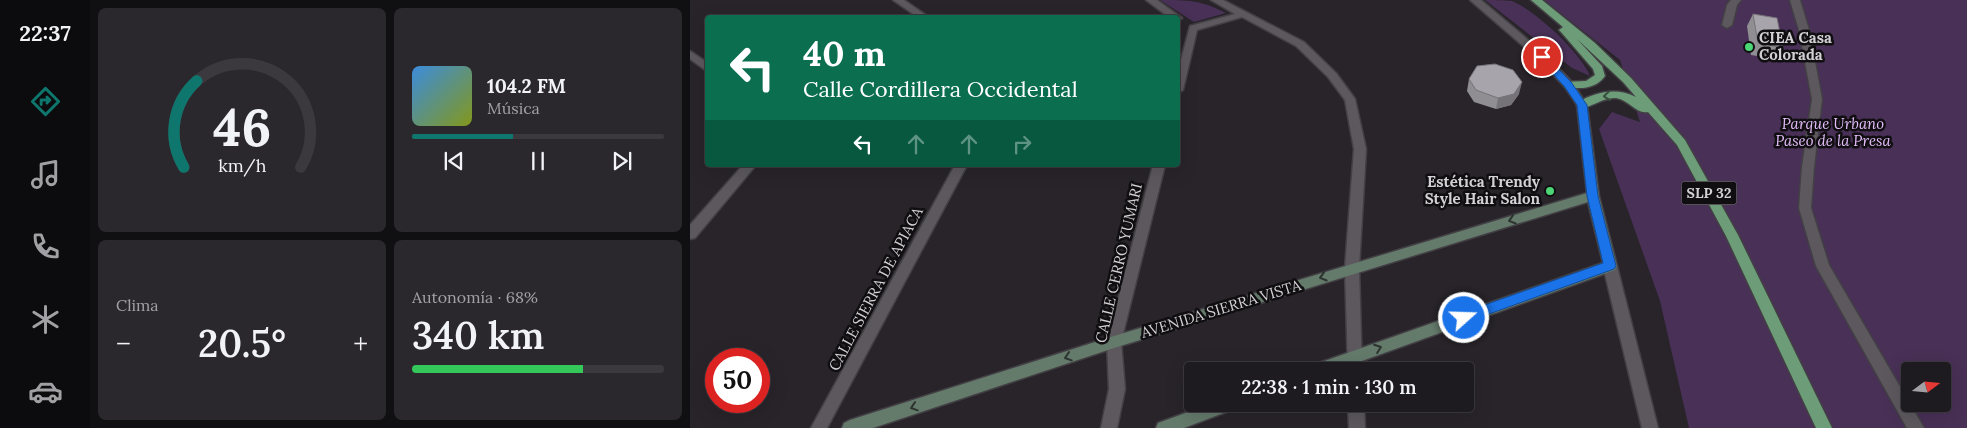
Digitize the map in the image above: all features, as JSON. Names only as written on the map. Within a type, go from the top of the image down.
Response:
[{"type":"main road","name":"SLP 32","points":[[1536,0],[1591,45],[1640,94],[1681,143],[1732,235],[1824,428]]},
{"type":"main road","points":[[1560,18],[1563,29],[1598,68],[1600,76],[1596,81],[1588,84],[1568,84]]},
{"type":"main road","points":[[1360,362],[1610,266],[1593,196],[1582,105],[1568,84]]},
{"type":"main road","points":[[1582,105],[1594,98],[1605,95],[1618,94],[1630,97],[1641,106],[1694,168]]},
{"type":"main road","name":"AVENIDA SIERRA VISTA","points":[[850,428],[1114,342],[1593,196]]},
{"type":"main road","points":[[1164,428],[1207,412]]},
{"type":"street","points":[[898,0],[921,15]]},
{"type":"street","points":[[1150,0],[1172,15]]},
{"type":"street","points":[[1216,0],[1300,44],[1332,75],[1350,99],[1360,149],[1352,268],[1355,362]]},
{"type":"street","points":[[1476,0],[1542,57],[1568,84]]},
{"type":"street","points":[[1727,25],[1732,5],[1736,0]]},
{"type":"street","points":[[1795,0],[1804,30],[1817,99],[1808,167],[1805,208],[1823,266],[1916,428]]},
{"type":"street","points":[[1180,20],[1193,28],[1244,14]]},
{"type":"street","points":[[1180,82],[1193,28]]},
{"type":"street","points":[[690,54],[705,66]]},
{"type":"street","points":[[690,234],[748,167]]},
{"type":"street","name":"CALLE SIERRA DE APIACA","points":[[819,428],[960,167]]},
{"type":"street","name":"CALLE CERRO YUMARI","points":[[1109,428],[1117,389],[1114,342],[1158,167]]},
{"type":"street","points":[[1610,266],[1650,428]]},
{"type":"street","points":[[1356,412],[1357,428]]},
{"type":"green space","points":[[1160,0],[1194,2],[1209,5],[1226,13],[1194,22]]},
{"type":"green space","points":[[1485,0],[1512,1],[1522,6],[1545,23],[1567,44],[1585,66],[1590,76],[1572,68]]},
{"type":"green space","name":"Parque Urbano Paseo de la Presa","points":[[1544,0],[1967,0],[1967,428],[1689,428],[1660,301],[1599,129],[1612,112],[1640,122],[1620,60]]},
{"type":"building","points":[[1753,14],[1777,18],[1783,48],[1758,43]]},
{"type":"building","points":[[1495,64],[1513,70],[1522,82],[1514,94],[1498,98],[1476,90],[1469,79],[1477,66]]},
{"type":"place","name":"CIEA Casa Colorada","points":[[1749,47]]},
{"type":"place","name":"Estética Trendy Style Hair Salon","points":[[1550,191]]},
{"type":"route","points":[[1464,318],[1610,266],[1593,196],[1582,105],[1568,84],[1542,57]]}]
